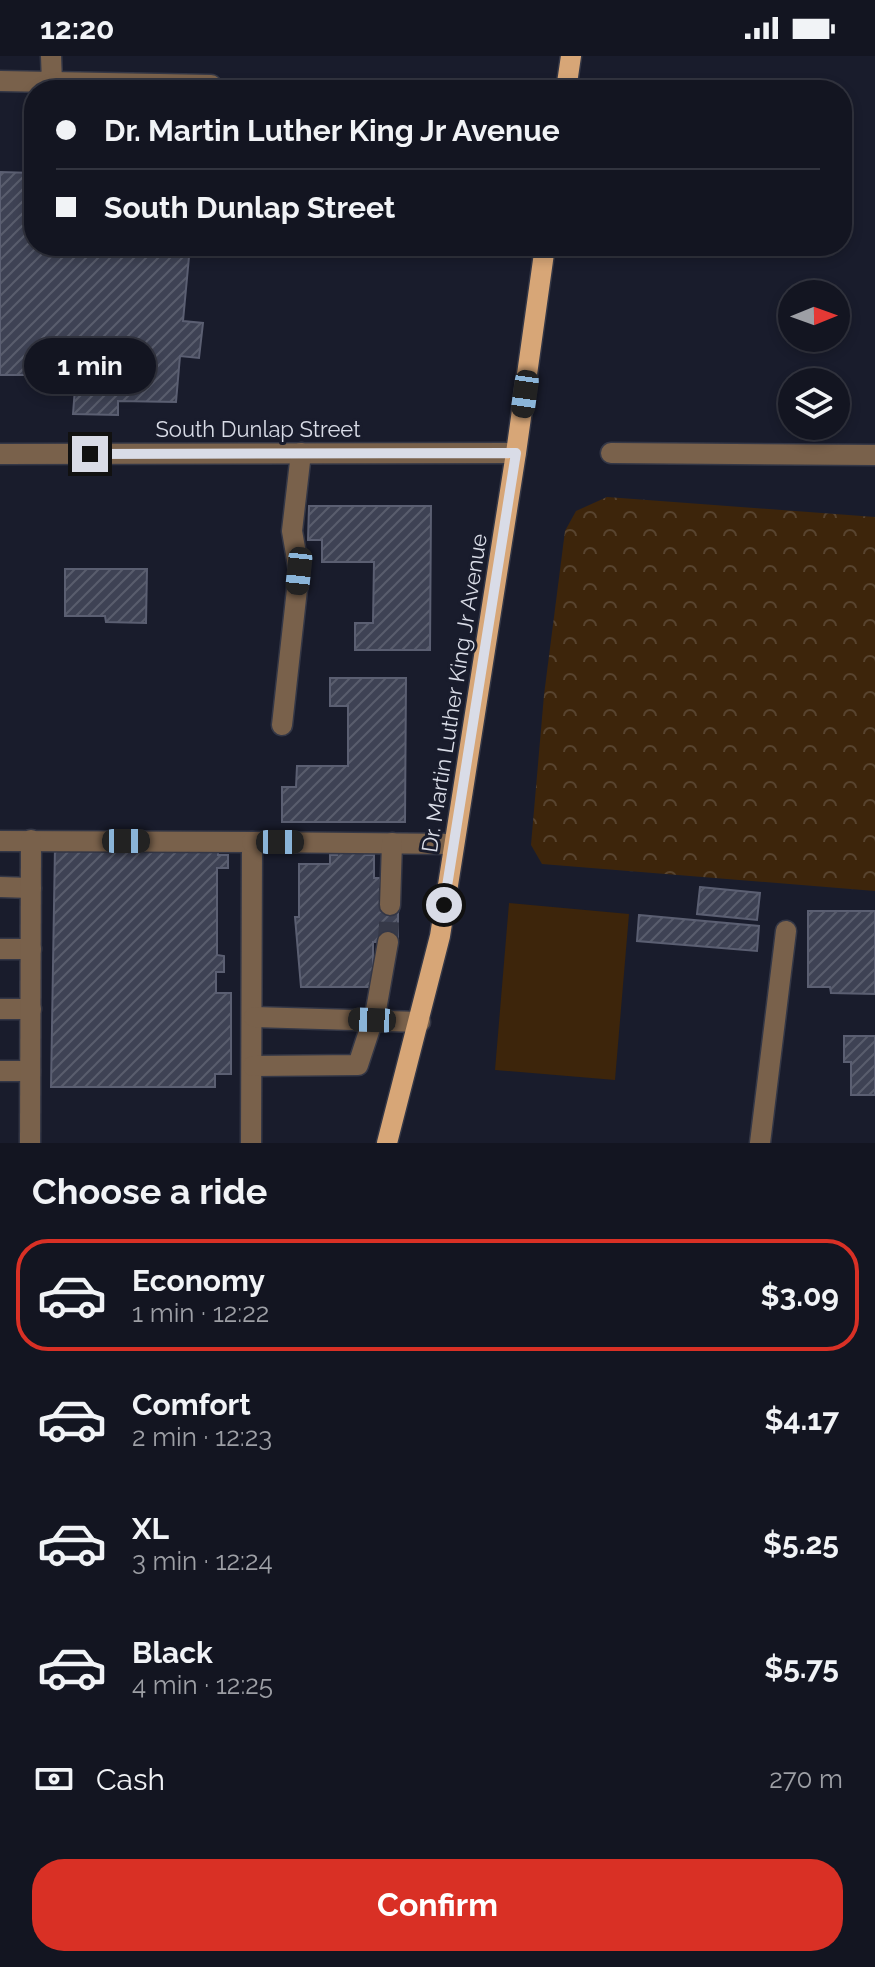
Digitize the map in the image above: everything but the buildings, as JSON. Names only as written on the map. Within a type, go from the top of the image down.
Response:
[{"type":"main road","points":[[567,80],[571,56]]},
{"type":"main road","name":"Dr. Martin Luther King Jr Avenue","points":[[387,1143],[440,936],[544,256]]},
{"type":"street","points":[[51,56],[52,80]]},
{"type":"street","points":[[0,81],[24,81]]},
{"type":"street","points":[[282,725],[299,571],[292,531],[301,453]]},
{"type":"street","name":"South Dunlap Street","points":[[0,454],[516,453]]},
{"type":"street","points":[[611,453],[875,455]]},
{"type":"street","points":[[30,1143],[31,840]]},
{"type":"street","points":[[0,841],[454,844]]},
{"type":"street","points":[[251,1143],[254,1017],[252,842]]},
{"type":"street","points":[[390,905],[392,843]]},
{"type":"street","points":[[0,887],[31,888]]},
{"type":"street","points":[[760,1143],[786,931]]},
{"type":"street","points":[[253,1066],[358,1065],[372,1020],[388,942]]},
{"type":"street","points":[[0,949],[31,949]]},
{"type":"street","points":[[0,1009],[31,1009]]},
{"type":"street","points":[[254,1017],[420,1022]]},
{"type":"street","points":[[0,1071],[30,1071]]},
{"type":"green space","points":[[607,497],[875,517],[875,891],[542,864],[531,845],[544,695],[565,531],[576,511]]},
{"type":"green space","points":[[509,903],[629,914],[615,1080],[495,1070]]},
{"type":"tunnel","points":[[388,942],[390,905]]},
{"type":"route","points":[[90,454],[516,453],[444,905]]}]
